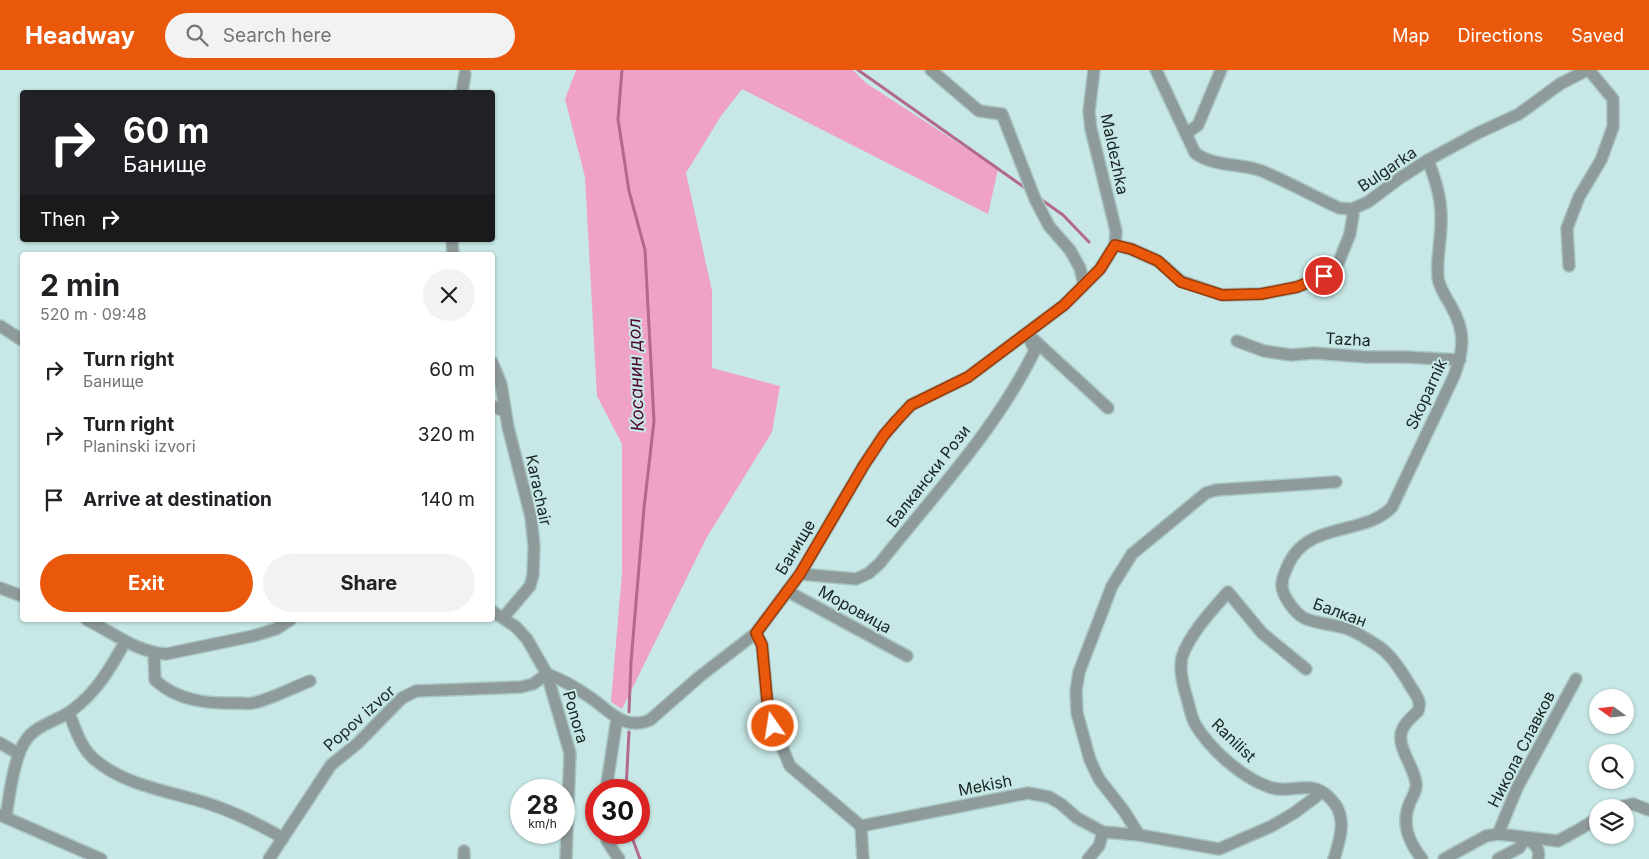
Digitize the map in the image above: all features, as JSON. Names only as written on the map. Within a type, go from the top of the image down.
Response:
[{"type":"street","points":[[930,70],[979,111],[1002,114],[1035,200],[1049,226],[1070,250],[1080,268],[1084,285]]},
{"type":"street","name":"Maldezhka","points":[[1094,70],[1089,111],[1091,129],[1116,231],[1115,245]]},
{"type":"street","name":"Bulgarka","points":[[1156,70],[1195,153],[1203,159],[1246,166],[1261,171],[1339,208],[1352,209],[1368,202],[1428,160],[1478,133],[1519,114],[1560,84],[1588,70]]},
{"type":"street","points":[[1186,134],[1198,125],[1221,70]]},
{"type":"street","points":[[1569,266],[1567,228],[1579,197],[1601,160],[1613,127],[1613,98],[1588,70]]},
{"type":"street","points":[[462,90],[465,74]]},
{"type":"street","name":"Skoparnik","points":[[1380,517],[1392,507],[1460,360],[1462,332],[1459,320],[1441,288],[1438,278],[1441,216],[1438,186],[1428,160]]},
{"type":"street","points":[[1115,245],[1131,249],[1158,261],[1181,282],[1222,295],[1261,294],[1297,287],[1336,269],[1350,234],[1352,209]]},
{"type":"street","name":"Банище","points":[[617,718],[634,723],[643,723],[650,720],[698,677],[756,633],[800,574],[864,465],[884,435],[897,420],[911,405],[968,377],[1064,305],[1100,269],[1115,245]]},
{"type":"street","points":[[0,326],[20,339]]},
{"type":"street","points":[[1027,334],[1108,408]]},
{"type":"street","name":"Балкански Рози","points":[[800,574],[856,579],[869,573],[880,563],[960,464],[1022,377],[1035,350],[1027,334]]},
{"type":"street","name":"Tazha","points":[[1237,341],[1264,351],[1291,355],[1314,354],[1460,360]]},
{"type":"street","name":"Karachair","points":[[495,369],[501,384],[508,427],[532,517],[534,546],[530,586],[503,618]]},
{"type":"street","points":[[495,407],[505,411]]},
{"type":"street","points":[[1139,835],[1099,779],[1090,760],[1077,713],[1076,691],[1079,672],[1112,586],[1132,554],[1206,493],[1216,490],[1336,482]]},
{"type":"street","name":"Балкан","points":[[1380,517],[1316,537],[1305,544],[1291,558],[1282,584],[1286,600],[1304,618],[1349,629],[1380,647],[1405,677],[1419,699],[1420,708],[1402,729],[1399,740],[1410,764],[1416,784],[1405,822],[1408,837],[1422,859]]},
{"type":"street","points":[[0,588],[20,595]]},
{"type":"street","name":"Моровица","points":[[787,591],[907,656]]},
{"type":"street","name":"Ranilist","points":[[1306,669],[1262,633],[1228,592],[1193,636],[1182,659],[1181,668],[1183,688],[1194,723],[1210,743],[1240,772],[1276,789],[1309,787],[1321,792]]},
{"type":"street","name":"Ponora","points":[[495,613],[516,627],[527,639],[547,674],[570,753],[566,859]]},
{"type":"street","points":[[91,622],[106,629],[125,642],[154,653],[177,652],[253,636],[276,629],[287,622]]},
{"type":"street","points":[[756,633],[762,645],[767,699],[773,726],[790,766],[861,826],[863,859]]},
{"type":"street","points":[[101,859],[3,816],[24,741],[32,732],[69,713],[86,699],[107,673],[125,642]]},
{"type":"street","points":[[154,653],[155,680],[172,692],[199,701],[225,704],[253,703],[310,681]]},
{"type":"street","points":[[547,674],[569,683],[617,718],[608,779]]},
{"type":"street","name":"Popov izvor","points":[[269,859],[331,765],[358,743],[402,698],[416,691],[521,688],[533,684],[547,674]]},
{"type":"street","name":"Никола Славков","points":[[1498,834],[1516,788],[1576,679]]},
{"type":"street","points":[[69,713],[87,752],[93,759],[108,769],[142,784],[218,807],[253,822],[283,838]]},
{"type":"street","points":[[0,743],[19,754]]},
{"type":"street","points":[[1321,792],[1335,805],[1342,824],[1334,859]]},
{"type":"street","name":"Mekish","points":[[861,826],[1028,793],[1049,797],[1061,804],[1077,818],[1103,832],[1139,835],[1219,854],[1294,813],[1321,792]]},
{"type":"street","points":[[1634,804],[1649,810]]},
{"type":"street","points":[[1444,859],[1486,836],[1498,834],[1558,840],[1589,824]]},
{"type":"street","points":[[1088,859],[1099,846],[1103,832]]},
{"type":"street","points":[[1498,859],[1520,848],[1526,838]]},
{"type":"street","points":[[1526,838],[1537,846],[1540,854],[1538,859]]},
{"type":"street","points":[[609,844],[619,859]]},
{"type":"shaded area","points":[[576,70],[853,70],[866,83],[998,169],[988,214],[742,89],[721,116],[686,173],[712,291],[712,368],[780,386],[772,432],[707,537],[622,709],[611,702],[622,573],[622,444],[597,396],[585,177],[565,99]]},
{"type":"waterway","name":"Косанин дол","points":[[622,70],[618,119],[629,191],[645,250],[654,421],[644,508],[631,662],[629,712]]},
{"type":"waterway","points":[[858,70],[1028,190]]},
{"type":"waterway","points":[[1039,198],[1063,215],[1089,242]]},
{"type":"waterway","name":"Косанин дол","points":[[627,779],[629,732]]},
{"type":"waterway","name":"Косанин дол","points":[[634,844],[640,859]]},
{"type":"route","points":[[773,726],[767,699],[762,645],[756,633],[800,574],[829,523],[884,435],[911,405],[968,377],[1064,305],[1100,269],[1115,245],[1131,249],[1158,261],[1181,282],[1205,288],[1222,295],[1261,294],[1297,287],[1324,276]]}]
